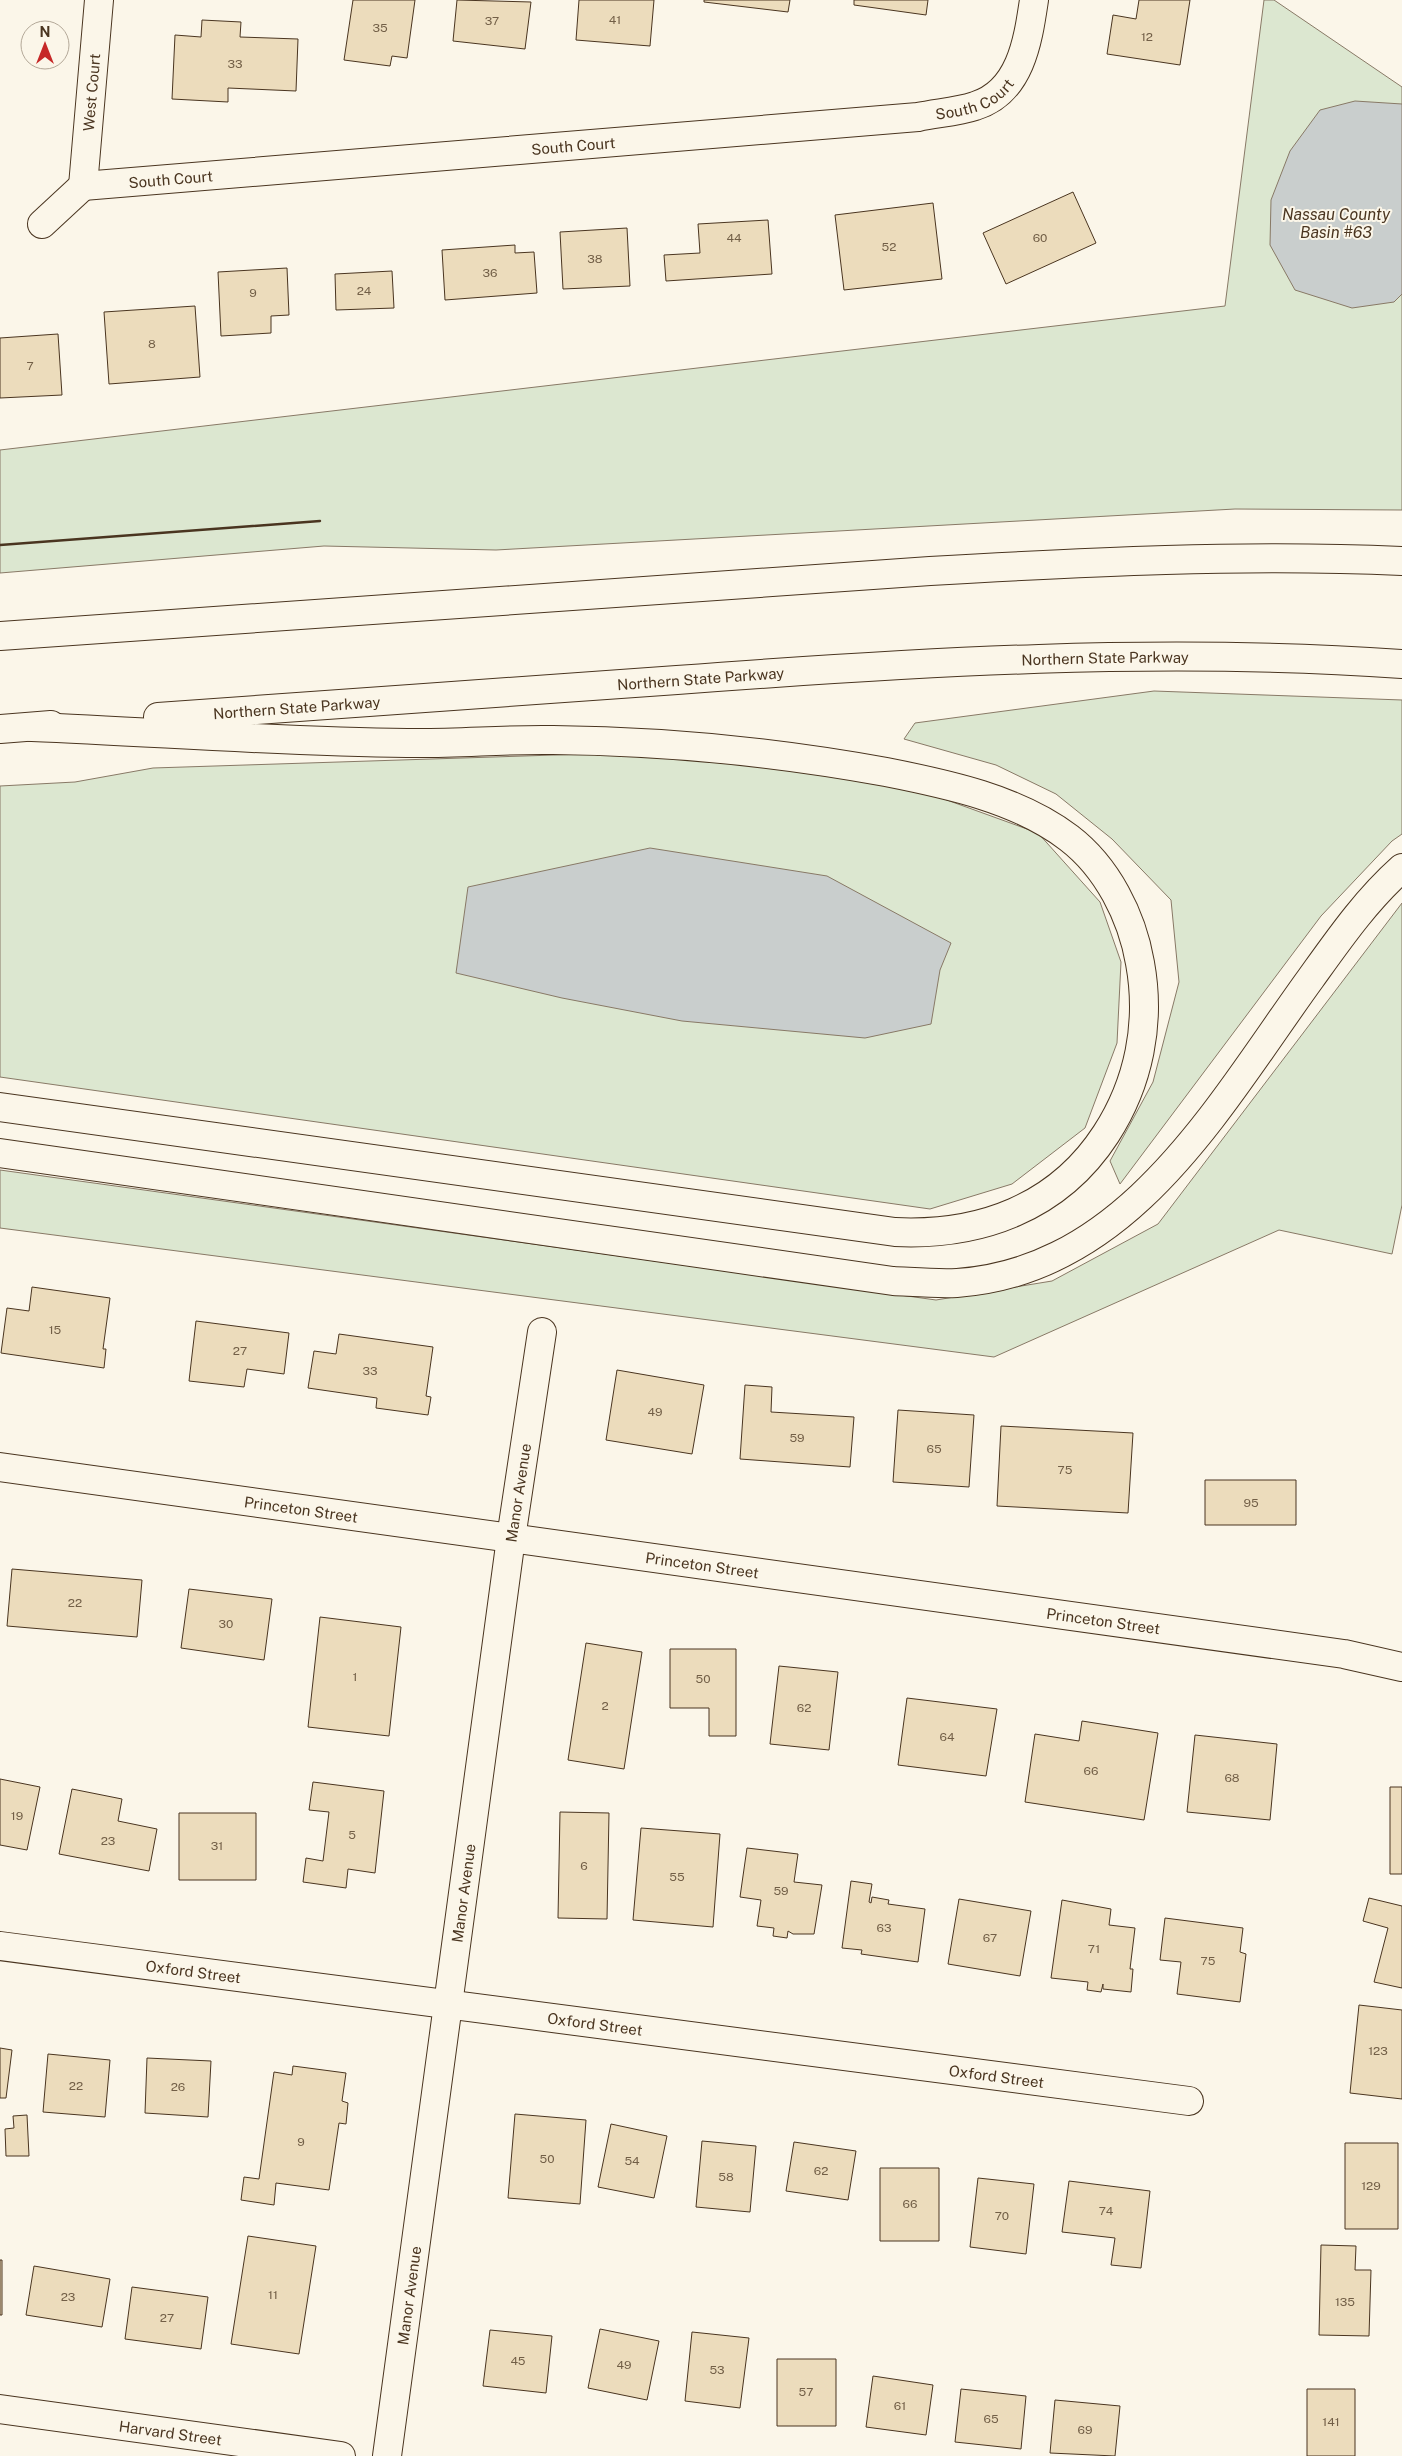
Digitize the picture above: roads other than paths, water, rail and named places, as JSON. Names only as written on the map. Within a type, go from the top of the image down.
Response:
[{"type":"main road","name":"West Court","points":[[83,186],[99,0]]},
{"type":"main road","name":"South Court","points":[[83,186],[918,117],[976,106],[992,98],[1000,91],[1021,62],[1028,38],[1034,0]]},
{"type":"main road","points":[[42,224],[83,186]]},
{"type":"main road","points":[[0,636],[986,568],[1229,558],[1402,561]]},
{"type":"main road","points":[[0,623],[81,631]]},
{"type":"main road","name":"Northern State Parkway","points":[[0,729],[928,663],[1079,656],[1241,656],[1402,664]]},
{"type":"main road","points":[[0,1107],[895,1232],[924,1234],[962,1229],[1013,1214],[1038,1202],[1081,1166],[1116,1118],[1130,1088],[1139,1061],[1143,1033],[1143,980],[1132,930],[1107,880],[1090,858],[1068,837],[1041,821],[1011,807],[944,785],[856,767],[746,751],[677,744],[548,740],[410,744],[32,726]]},
{"type":"main road","points":[[0,1152],[893,1281],[950,1283],[990,1278],[1051,1259],[1077,1245],[1133,1206],[1160,1179],[1204,1126],[1348,927],[1386,882],[1402,868]]},
{"type":"main road","name":"Manor Avenue","points":[[387,2456],[512,1538],[542,1332]]},
{"type":"main road","name":"Princeton Street","points":[[0,1467],[1344,1654],[1402,1666]]},
{"type":"main road","name":"Oxford Street","points":[[0,1946],[1189,2101]]},
{"type":"main road","name":"Harvard Street","points":[[0,2409],[342,2456]]},
{"type":"water","name":"Nassau County Basin #63","points":[[1355,101],[1402,104],[1402,294],[1394,302],[1352,308],[1295,290],[1270,245],[1271,200],[1290,151],[1320,110]]},
{"type":"water","points":[[650,848],[827,876],[951,943],[940,970],[931,1024],[865,1038],[682,1021],[562,998],[456,973],[468,887]]}]
